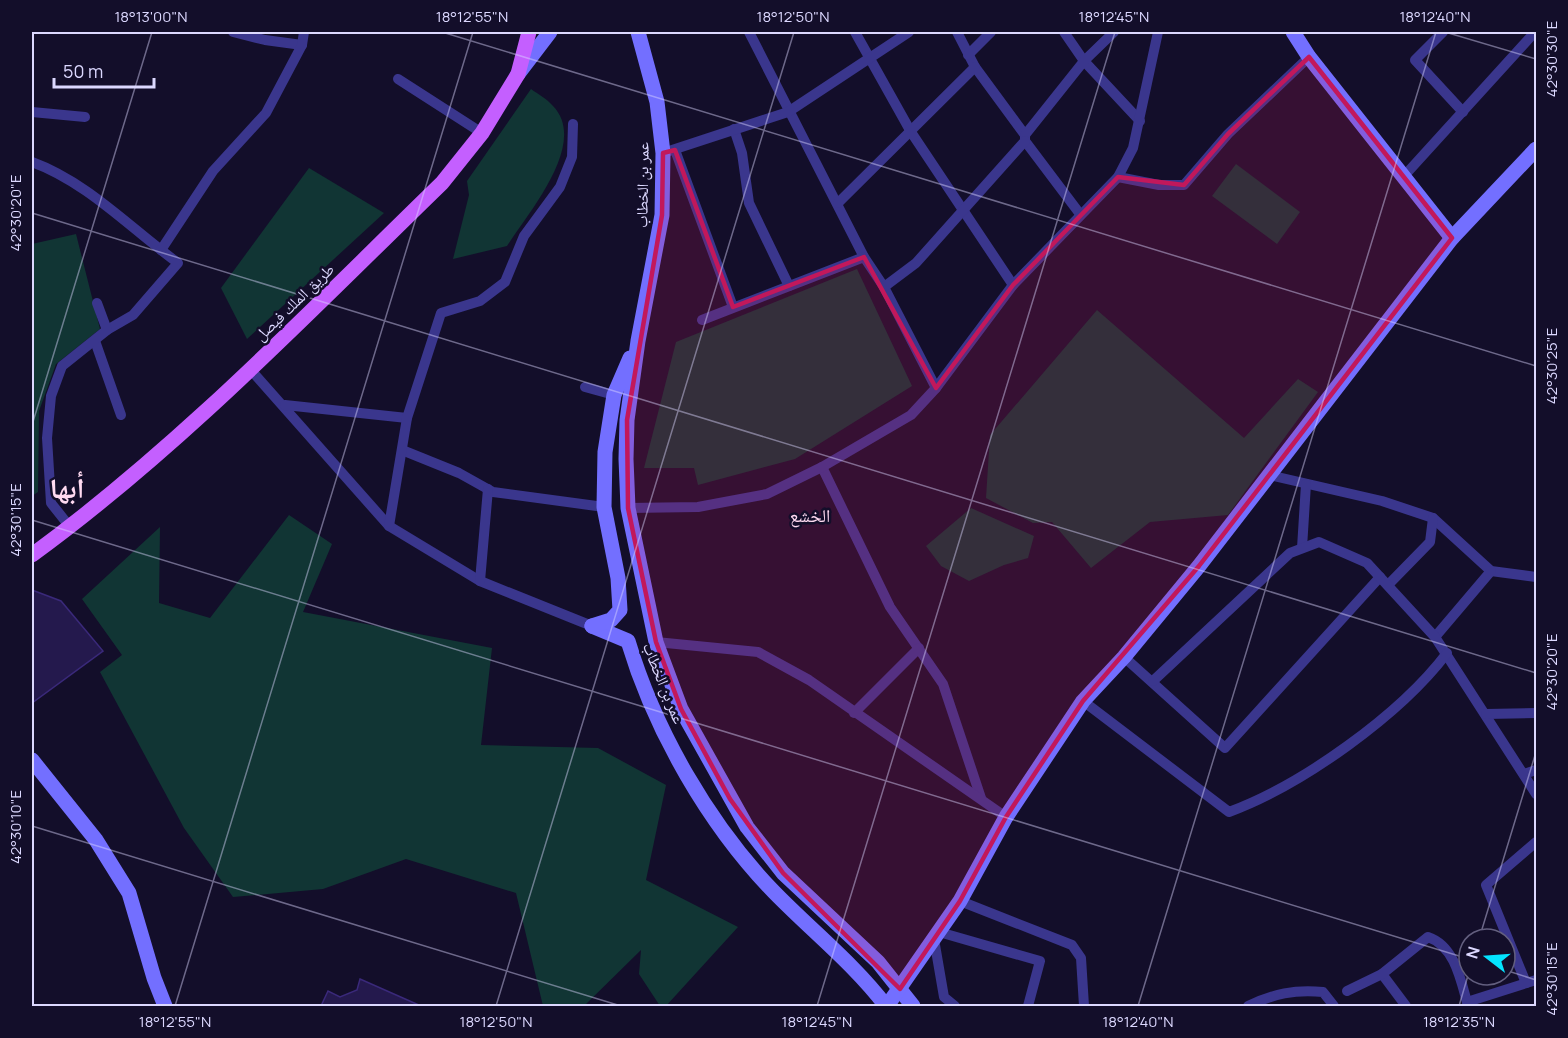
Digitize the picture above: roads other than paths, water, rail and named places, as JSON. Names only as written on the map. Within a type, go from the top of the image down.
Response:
[{"type":"main road","name":"طريق الملك فيصل","points":[[32,555],[70,527],[162,451],[442,183],[482,133],[518,74],[529,32]]},
{"type":"street","points":[[233,32],[265,40],[302,45]]},
{"type":"street","points":[[161,250],[213,171],[266,112],[302,45],[304,32]]},
{"type":"street","points":[[518,74],[550,32]]},
{"type":"street","name":"عمر بن الخطاب","points":[[638,32],[669,152],[662,215],[638,341],[627,420],[628,508],[656,642],[681,709],[747,827],[783,873],[878,962],[913,1006]]},
{"type":"street","points":[[749,32],[864,257],[884,287],[936,388]]},
{"type":"street","points":[[855,32],[911,132],[1013,285]]},
{"type":"street","points":[[733,307],[669,152],[788,112],[909,32]]},
{"type":"street","points":[[957,32],[975,67],[1080,214]]},
{"type":"street","points":[[968,55],[991,32]]},
{"type":"street","points":[[1064,32],[1084,61],[1140,121]]},
{"type":"street","points":[[884,287],[916,263],[964,212],[1084,61],[1114,32]]},
{"type":"street","points":[[628,508],[698,507],[767,494],[822,468],[911,415],[936,388],[1013,285],[1118,177],[1133,148],[1158,32]]},
{"type":"street","points":[[1293,32],[1309,57],[1405,175],[1452,238]]},
{"type":"street","points":[[1443,32],[1415,60],[1463,112]]},
{"type":"street","points":[[1405,175],[1535,32]]},
{"type":"street","points":[[1118,177],[1159,185],[1184,185],[1228,134],[1309,57]]},
{"type":"street","points":[[838,203],[975,67]]},
{"type":"street","points":[[398,79],[482,133]]},
{"type":"street","points":[[32,112],[85,117]]},
{"type":"street","points":[[389,526],[407,418],[441,313],[480,301],[505,282],[524,236],[560,188],[572,157],[573,124]]},
{"type":"street","points":[[734,129],[742,153],[749,203],[789,286]]},
{"type":"street","points":[[887,1006],[960,902],[1006,817],[1083,700],[1124,657],[1269,475],[1452,238],[1536,149]]},
{"type":"street","points":[[32,162],[51,169],[107,206],[178,263],[133,315],[107,330],[62,366],[51,396],[47,438],[51,503],[70,527]]},
{"type":"street","points":[[702,320],[864,257]]},
{"type":"street","points":[[98,303],[107,330]]},
{"type":"street","points":[[95,341],[121,415]]},
{"type":"street","name":"عمر بن الخطاب","points":[[592,626],[611,620],[620,610],[618,579],[604,507],[605,452],[614,394],[638,341]]},
{"type":"street","points":[[250,369],[285,405],[389,526],[480,581],[592,626]]},
{"type":"street","points":[[585,387],[614,394]]},
{"type":"street","points":[[285,405],[407,418]]},
{"type":"street","points":[[402,450],[459,473],[488,489],[604,507]]},
{"type":"street","points":[[822,468],[890,607],[943,684],[981,798]]},
{"type":"street","points":[[1269,475],[1382,501],[1433,518],[1491,571],[1536,577]]},
{"type":"street","points":[[1302,548],[1306,484]]},
{"type":"street","points":[[480,581],[488,489]]},
{"type":"street","points":[[1124,657],[1225,748],[1384,581],[1430,542],[1433,518]]},
{"type":"street","points":[[1153,681],[1290,553],[1319,542],[1367,563],[1435,637],[1536,794]]},
{"type":"street","points":[[1435,637],[1491,571]]},
{"type":"street","name":"عمر بن الخطاب","points":[[592,626],[628,641],[656,718],[735,850],[776,894],[863,976],[887,1006]]},
{"type":"street","points":[[656,642],[758,652],[809,680],[1006,817]]},
{"type":"street","points":[[854,713],[919,648]]},
{"type":"street","points":[[1083,700],[1229,812],[1254,802],[1311,769],[1379,721],[1430,675],[1447,653]]},
{"type":"street","points":[[1485,714],[1536,713]]},
{"type":"street","points":[[32,760],[96,840],[129,894],[154,978],[165,1006]]},
{"type":"street","points":[[1524,774],[1536,770]]},
{"type":"street","points":[[1347,991],[1382,974],[1428,937],[1439,941],[1456,966],[1468,1004],[1531,982],[1486,885],[1536,842]]},
{"type":"street","points":[[960,902],[1072,945],[1081,958],[1083,1006]]},
{"type":"street","points":[[937,936],[944,997],[955,1006]]},
{"type":"street","points":[[937,936],[1040,960],[1028,1006]]},
{"type":"street","points":[[1382,974],[1406,1006]]},
{"type":"street","points":[[1248,1006],[1269,996],[1301,990],[1323,992],[1334,1006]]},
{"type":"district","name":"أبها","points":[[67,488]]},
{"type":"district","name":"الخشع","points":[[810,516]]}]
